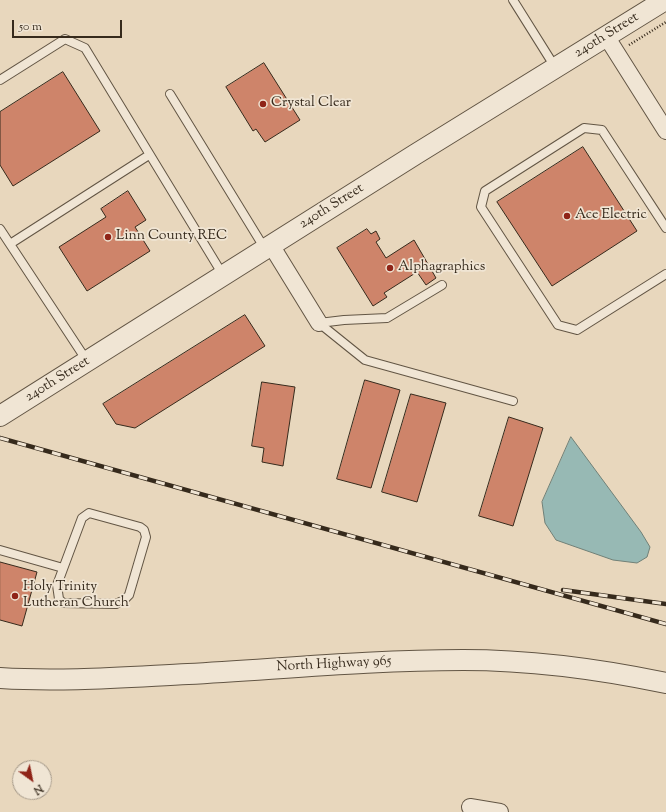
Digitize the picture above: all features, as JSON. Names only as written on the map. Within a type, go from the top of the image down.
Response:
[{"type":"street","name":"240th Street","points":[[0,416],[88,362],[223,275],[665,0]]},
{"type":"street","points":[[606,36],[666,131]]},
{"type":"street","points":[[268,247],[319,323]]},
{"type":"street","name":"North Highway 965","points":[[0,678],[98,678],[312,666],[464,660],[574,667],[666,684]]},
{"type":"street","points":[[470,807],[500,812]]},
{"type":"lane","points":[[513,0],[556,68]]},
{"type":"lane","points":[[0,80],[65,39],[85,48],[223,275]]},
{"type":"lane","points":[[170,94],[268,247]]},
{"type":"lane","points":[[666,228],[602,130],[584,128],[485,191],[481,207],[558,325],[577,330],[666,274]]},
{"type":"lane","points":[[10,244],[149,155]]},
{"type":"lane","points":[[0,229],[88,362]]},
{"type":"lane","points":[[319,323],[386,318],[442,285]]},
{"type":"lane","points":[[319,323],[365,360],[513,401]]},
{"type":"lane","points":[[89,513],[140,527],[144,530],[146,537],[129,595],[116,604],[62,603],[59,600],[57,585],[63,568],[82,518],[89,513]]},
{"type":"lane","points":[[0,550],[63,568]]},
{"type":"path","points":[[617,53],[666,22]]},
{"type":"water","points":[[571,437],[641,532],[650,547],[647,557],[637,563],[613,560],[556,540],[545,523],[542,502]]},
{"type":"building","name":"Crystal Clear","points":[[264,63],[300,120],[265,142],[256,129],[253,131],[226,87]]},
{"type":"building","points":[[63,72],[100,131],[13,186],[0,165],[0,112]]},
{"type":"building","name":"Ace Electric","points":[[583,147],[637,231],[552,286],[497,202]]},
{"type":"building","name":"Linn County REC","points":[[128,191],[146,220],[135,227],[150,251],[87,291],[59,247],[106,217],[101,209]]},
{"type":"building","name":"Alphagraphics","points":[[367,229],[371,234],[376,231],[380,239],[376,242],[386,258],[414,240],[436,278],[426,285],[417,272],[384,293],[387,297],[373,306],[337,248]]},
{"type":"building","points":[[245,315],[265,346],[135,428],[116,424],[103,404]]},
{"type":"building","points":[[365,380],[400,390],[371,488],[337,479]]},
{"type":"building","points":[[262,382],[295,387],[283,466],[262,462],[264,448],[252,446]]},
{"type":"building","points":[[411,394],[446,403],[417,502],[382,492]]},
{"type":"building","points":[[509,417],[543,428],[513,526],[479,516]]},
{"type":"building","name":"Holy Trinity Lutheran Church","points":[[0,562],[37,572],[22,626],[0,620]]},
{"type":"railway","points":[[0,438],[666,624]]},
{"type":"railway","points":[[563,590],[666,604]]},
{"type":"place","name":"Crystal Clear","points":[[263,104]]},
{"type":"place","name":"Ace Electric","points":[[567,216]]},
{"type":"place","name":"Linn County REC","points":[[108,237]]},
{"type":"place","name":"Alphagraphics","points":[[390,268]]},
{"type":"place","name":"Holy Trinity Lutheran Church","points":[[15,596]]}]
